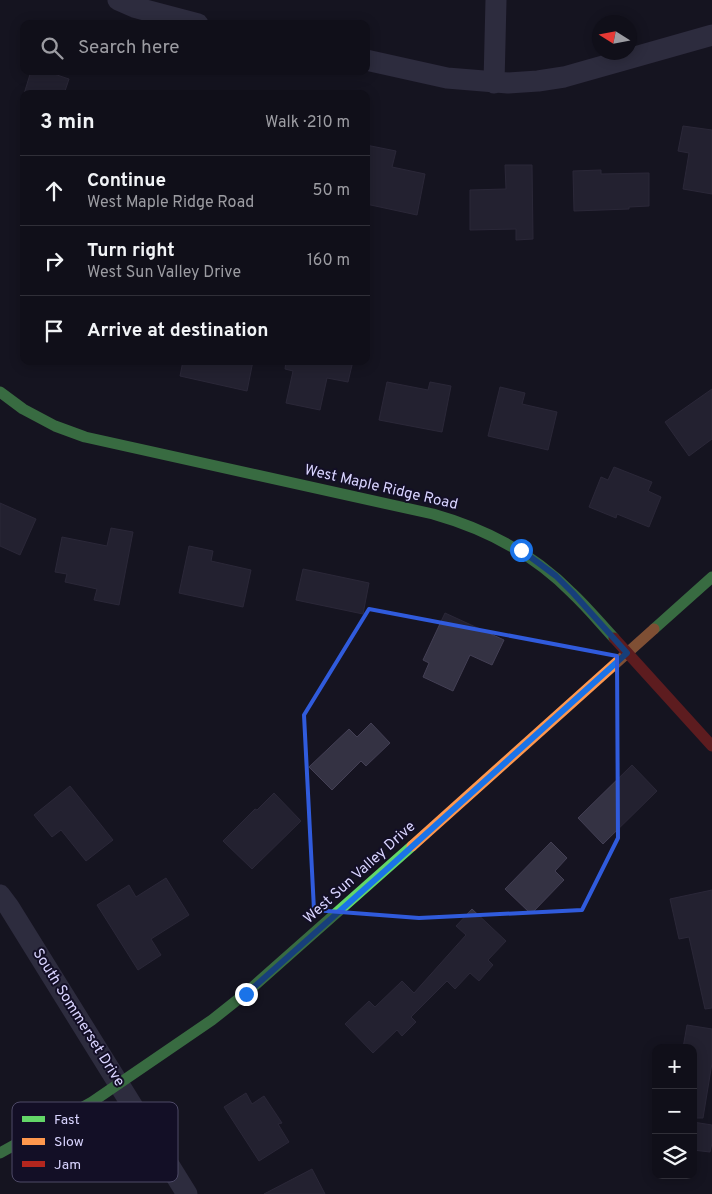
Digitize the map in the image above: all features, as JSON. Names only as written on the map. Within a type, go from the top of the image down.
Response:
[{"type":"street","points":[[118,0],[134,7],[183,20]]},
{"type":"street","points":[[494,82],[496,0]]},
{"type":"street","points":[[370,61],[447,78],[516,83],[564,77],[712,36]]},
{"type":"street","name":"West Maple Ridge Road","points":[[0,392],[23,409],[47,422],[86,437],[433,514],[463,522],[501,539],[556,576],[712,746]]},
{"type":"street","name":"West Sun Valley Drive","points":[[92,1102],[212,1020],[246,994],[712,578]]},
{"type":"street","name":"South Sommerset Drive","points":[[0,895],[130,1102]]},
{"type":"street","name":"West Sun Valley Drive","points":[[0,1153],[12,1147]]},
{"type":"street","name":"South Sommerset Drive","points":[[178,1179],[187,1194]]},
{"type":"highlighted area","points":[[369,609],[617,656],[618,838],[582,910],[419,918],[314,910],[304,715]]},
{"type":"building","points":[[30,75],[57,75],[69,79],[65,90],[25,90]]},
{"type":"building","points":[[683,126],[712,130],[712,194],[683,189],[689,153],[678,151]]},
{"type":"building","points":[[370,146],[396,151],[392,167],[425,174],[417,215],[370,205]]},
{"type":"building","points":[[505,165],[532,165],[533,239],[516,240],[516,229],[470,230],[470,190],[506,189]]},
{"type":"building","points":[[601,170],[601,174],[649,173],[649,206],[629,207],[629,209],[574,211],[573,171]]},
{"type":"building","points":[[182,365],[252,365],[247,391],[180,376]]},
{"type":"building","points":[[286,365],[352,365],[348,382],[327,378],[320,410],[286,403],[293,371],[285,369]]},
{"type":"building","points":[[387,382],[428,390],[430,382],[451,386],[442,432],[379,420]]},
{"type":"building","points":[[500,387],[525,393],[522,404],[557,412],[548,450],[488,436]]},
{"type":"building","points":[[712,389],[712,439],[689,456],[665,422]]},
{"type":"building","points":[[614,467],[652,482],[648,491],[661,497],[649,527],[617,514],[616,518],[589,507],[601,477],[608,480]]},
{"type":"building","points":[[0,503],[36,519],[20,555],[0,546]]},
{"type":"building","points":[[111,528],[133,532],[119,605],[94,600],[97,589],[65,582],[67,574],[55,572],[62,537],[107,546]]},
{"type":"building","points":[[189,546],[213,551],[211,561],[251,570],[243,607],[179,593]]},
{"type":"building","points":[[303,569],[369,583],[363,614],[296,600]]},
{"type":"building","points":[[445,613],[504,640],[492,665],[470,655],[453,691],[423,677],[429,663],[423,660]]},
{"type":"building","points":[[371,723],[390,743],[366,766],[361,761],[332,790],[309,767],[349,729],[357,737]]},
{"type":"building","points":[[632,765],[657,791],[603,844],[578,818]]},
{"type":"building","points":[[70,786],[113,840],[86,861],[61,830],[52,837],[34,815]]},
{"type":"building","points":[[274,793],[301,821],[252,869],[223,841]]},
{"type":"building","points":[[551,842],[567,858],[555,871],[564,880],[531,914],[505,889]]},
{"type":"building","points":[[166,878],[189,915],[151,939],[161,955],[138,970],[97,905],[129,885],[136,897]]},
{"type":"building","points":[[712,890],[712,1008],[705,1009],[689,937],[679,939],[670,899]]},
{"type":"building","points":[[472,909],[506,941],[488,960],[493,965],[479,981],[470,973],[455,989],[447,981],[411,1017],[416,1022],[402,1036],[397,1030],[373,1053],[345,1024],[369,1001],[375,1007],[402,981],[414,993],[466,935],[456,926]]},
{"type":"building","points":[[687,1025],[712,1029],[712,1063],[703,1118],[697,1118],[697,1044],[684,1044]]},
{"type":"building","points":[[246,1093],[252,1104],[264,1096],[282,1123],[278,1124],[289,1142],[259,1161],[224,1107]]},
{"type":"building","points":[[697,1123],[712,1125],[710,1152],[697,1150]]},
{"type":"building","points":[[312,1169],[325,1194],[264,1194]]},
{"type":"traffic: fast","points":[[0,392],[23,409],[55,426],[85,437],[433,514],[472,527],[508,544],[541,566],[578,598],[614,638]]},
{"type":"traffic: fast","points":[[654,629],[712,577]]},
{"type":"traffic: fast","points":[[92,1102],[212,1020],[246,993],[412,846]]},
{"type":"traffic: fast","points":[[0,1153],[12,1146]]},
{"type":"traffic: slow","points":[[412,846],[654,629]]},
{"type":"traffic: jam","points":[[614,638],[712,746]]},
{"type":"route","points":[[246,994],[627,653],[556,576],[521,550]]}]
